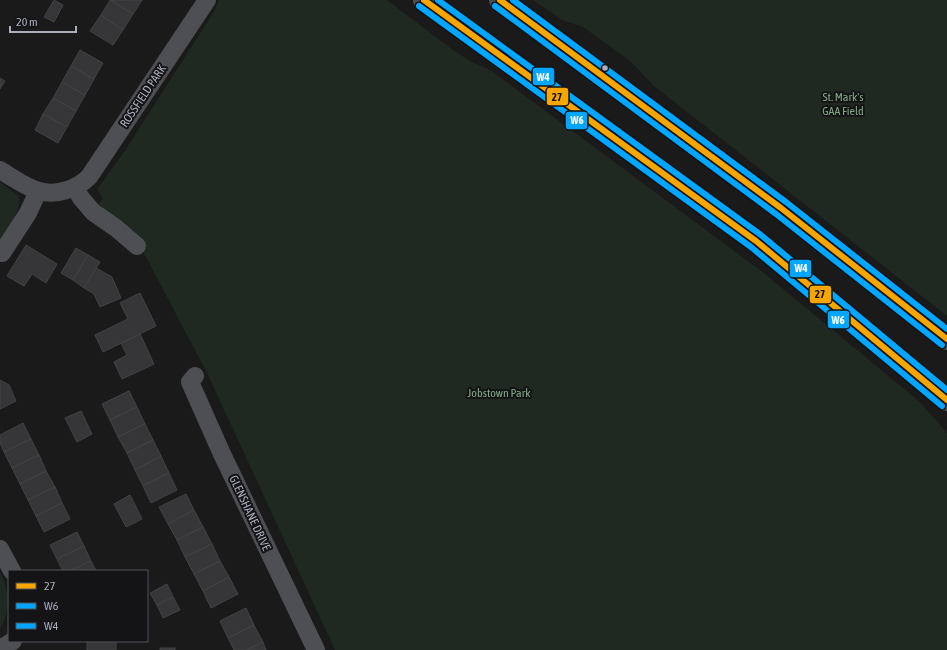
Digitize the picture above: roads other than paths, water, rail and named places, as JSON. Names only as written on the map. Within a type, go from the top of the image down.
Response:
[{"type":"main road","points":[[424,0],[756,242],[947,400]]},
{"type":"main road","points":[[500,0],[781,208],[947,339]]},
{"type":"street","name":"ROSSFIELD PARK","points":[[0,170],[38,191],[48,193],[75,187],[82,183],[89,177],[207,0]]},
{"type":"street","points":[[75,187],[81,198],[93,212],[116,228],[137,246]]},
{"type":"street","points":[[2,253],[28,212],[38,191]]},
{"type":"street","name":"GLENSHANE DRIVE","points":[[195,376],[190,382],[222,454],[316,650]]},
{"type":"street","points":[[0,549],[11,570]]},
{"type":"street","points":[[0,649],[11,642]]},
{"type":"park label","name":"St. Mark's GAA Field","points":[[843,104]]},
{"type":"park label","name":"Jobstown Park","points":[[499,393]]}]
